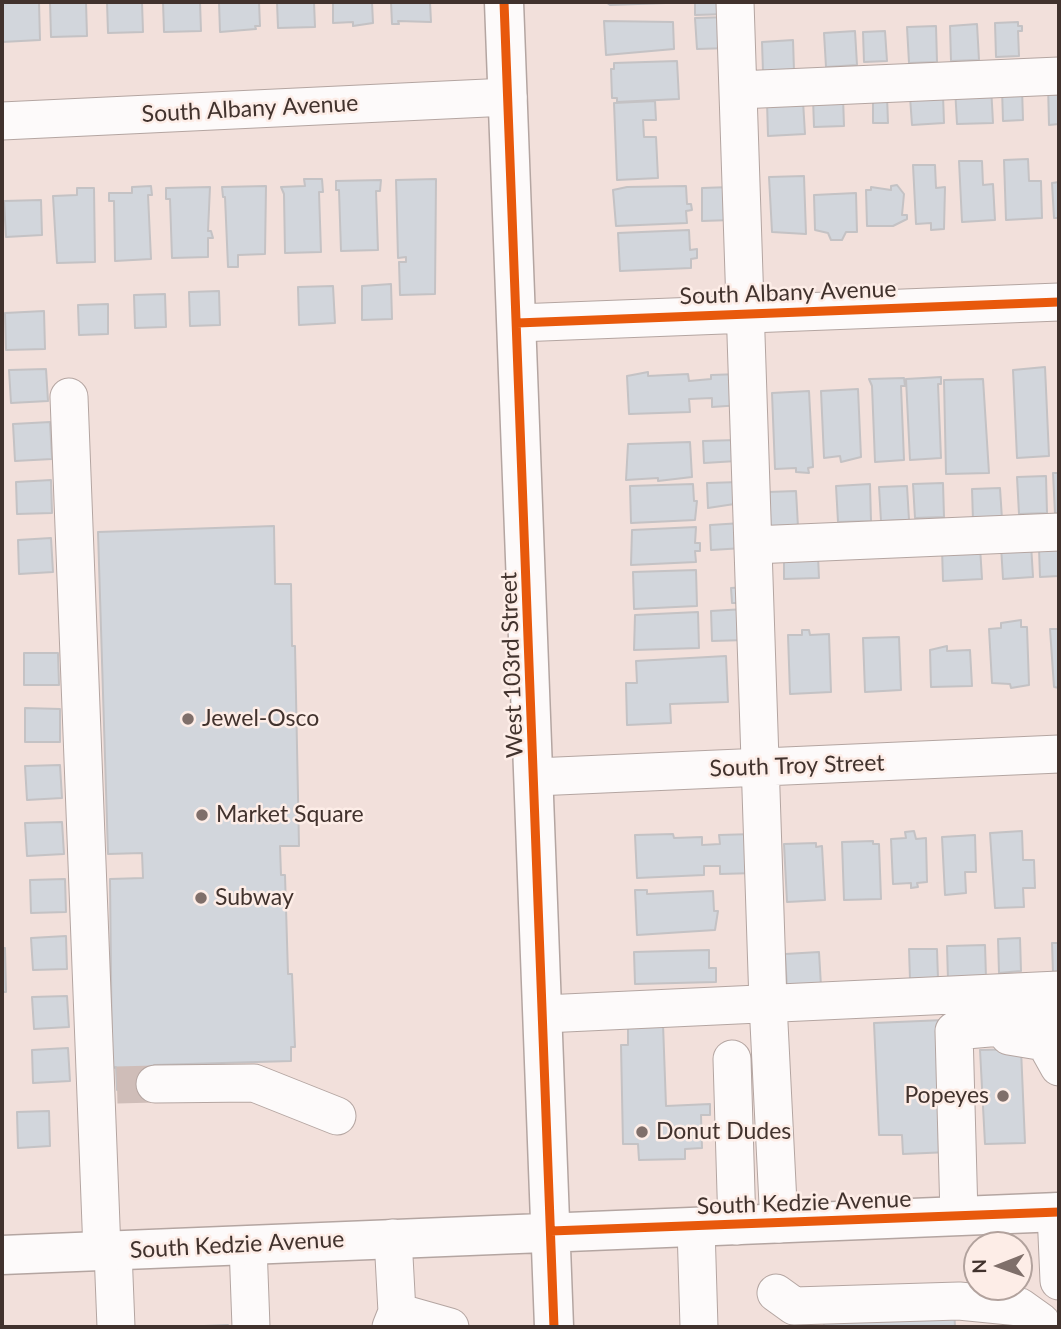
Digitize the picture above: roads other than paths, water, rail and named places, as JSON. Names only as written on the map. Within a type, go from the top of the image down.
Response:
[{"type":"main road","name":"West 103rd Street","points":[[504,2],[554,1327]]},
{"type":"main road","name":"South Kedzie Avenue","points":[[2,1255],[1058,1212]]},
{"type":"street","points":[[735,2],[768,1003],[779,1224]]},
{"type":"street","points":[[738,90],[1059,76]]},
{"type":"street","name":"South Albany Avenue","points":[[17,121],[508,97]]},
{"type":"street","name":"South Albany Avenue","points":[[517,323],[1059,302]]},
{"type":"street","points":[[69,397],[107,1085],[107,1251],[116,1327]]},
{"type":"street","points":[[753,545],[1059,532]]},
{"type":"street","name":"South Troy Street","points":[[535,777],[1059,754]]},
{"type":"street","points":[[544,1014],[1059,990]]},
{"type":"street","points":[[958,1216],[954,1031],[1048,1023],[1059,1029]]},
{"type":"street","points":[[955,1052],[993,1035],[1025,1037],[1045,1042],[1059,1067]]},
{"type":"street","points":[[732,1059],[737,1226]]},
{"type":"street","points":[[155,1084],[254,1083],[337,1116]]},
{"type":"street","points":[[1058,1212],[1059,1281]]},
{"type":"street","points":[[696,1227],[699,1327]]},
{"type":"street","points":[[393,1238],[394,1319],[450,1327]]},
{"type":"street","points":[[248,1245],[251,1327]]},
{"type":"street","points":[[776,1293],[794,1306],[976,1303],[1020,1307],[1041,1322],[1043,1327]]},
{"type":"street","points":[[976,1303],[1006,1327]]},
{"type":"tunnel","points":[[117,1085],[155,1084]]},
{"type":"place","name":"Jewel-Osco","points":[[188,719]]},
{"type":"place","name":"Market Square","points":[[202,815]]},
{"type":"place","name":"Subway","points":[[201,898]]},
{"type":"place","name":"Popeyes","points":[[1003,1096]]},
{"type":"place","name":"Donut Dudes","points":[[642,1132]]}]
